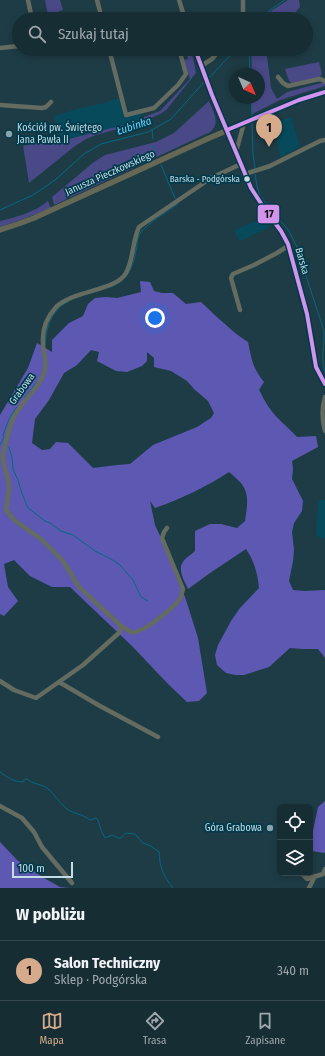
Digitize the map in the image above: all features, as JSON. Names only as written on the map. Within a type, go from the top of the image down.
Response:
[{"type":"main road","name":"Janusza Pieczkowskiego","points":[[0,230],[34,218],[227,130],[299,100],[325,92]]},
{"type":"street","points":[[28,0],[31,12]]},
{"type":"street","points":[[97,0],[100,12]]},
{"type":"street","points":[[179,0],[183,12]]},
{"type":"street","points":[[243,0],[243,12]]},
{"type":"street","points":[[0,48],[12,47]]},
{"type":"street","points":[[110,56],[126,116],[154,108],[178,85],[186,74],[181,56]]},
{"type":"street","name":"Barska","points":[[197,56],[245,174],[256,197],[281,231],[288,246],[307,314],[316,367],[325,384]]},
{"type":"street","points":[[201,67],[214,56]]},
{"type":"street","points":[[278,77],[288,86],[319,79],[325,82]]},
{"type":"street","points":[[0,105],[42,108],[46,107],[51,102]]},
{"type":"street","points":[[236,152],[246,122]]},
{"type":"street","points":[[245,174],[270,166],[320,141],[325,140]]},
{"type":"street","name":"Grabowa","points":[[120,625],[78,587],[63,561],[41,539],[14,520],[6,510],[9,486],[3,457],[7,439],[12,420],[42,378],[45,371],[46,364],[43,343],[44,331],[49,316],[57,306],[69,298],[112,285],[120,280],[125,275],[130,264],[134,252],[136,233],[139,227],[211,178],[241,164]]},
{"type":"street","points":[[240,310],[231,278],[233,274],[254,265],[288,246]]},
{"type":"street","points":[[325,396],[323,412],[323,424],[325,431]]},
{"type":"street","points":[[120,625],[130,632],[142,629],[168,611],[180,598],[183,589],[162,538],[167,528]]},
{"type":"street","points":[[0,681],[14,690],[36,698],[83,665],[120,632],[120,625]]},
{"type":"street","points":[[59,682],[158,737]]},
{"type":"street","points":[[0,806],[22,818],[34,832],[42,848],[72,883]]},
{"type":"street","points":[[304,876],[307,879],[323,874],[325,869]]},
{"type":"street","points":[[309,888],[315,876]]},
{"type":"shaded area","points":[[45,0],[60,0],[63,10],[57,12],[47,12]]},
{"type":"shaded area","points":[[288,0],[299,0],[300,7],[296,12],[270,12]]},
{"type":"shaded area","points":[[187,56],[192,56],[196,73],[167,109],[162,113],[143,122],[86,139],[29,183],[23,146],[59,138],[61,141],[143,120],[144,117],[160,111],[190,79],[184,60],[188,59]]},
{"type":"shaded area","points":[[251,56],[267,56],[271,88],[277,99],[287,92],[324,83],[325,86],[280,100],[252,114],[252,104],[265,104],[265,68],[252,68]]},
{"type":"shaded area","points":[[319,62],[322,74],[320,77],[292,83],[289,81],[285,69]]},
{"type":"shaded area","points":[[120,99],[124,116],[141,114],[143,120],[61,141],[54,116]]},
{"type":"shaded area","points":[[209,101],[216,121],[210,132],[54,205],[52,197],[94,162],[105,155],[156,142],[174,133]]},
{"type":"shaded area","points":[[291,117],[300,147],[280,157],[275,122]]},
{"type":"shaded area","points":[[48,201],[51,208],[0,227],[0,221],[32,211]]},
{"type":"shaded area","points":[[264,218],[270,227],[240,241],[234,230]]},
{"type":"shaded area","points":[[140,281],[150,282],[154,291],[173,293],[186,304],[201,302],[230,329],[248,342],[255,367],[264,382],[259,390],[268,406],[297,437],[316,436],[318,447],[292,461],[292,479],[303,501],[302,511],[294,523],[292,532],[294,550],[289,581],[293,590],[325,590],[325,658],[318,649],[290,648],[269,667],[244,675],[226,673],[217,665],[215,655],[218,645],[231,621],[240,608],[259,588],[257,573],[246,549],[188,589],[182,576],[181,565],[185,559],[195,551],[195,531],[210,524],[221,524],[237,528],[245,521],[247,496],[244,487],[229,472],[184,497],[155,508],[150,501],[155,525],[174,566],[198,638],[207,693],[199,701],[187,702],[132,646],[70,587],[52,587],[30,576],[14,560],[4,564],[8,587],[18,601],[4,616],[0,614],[0,415],[28,368],[37,343],[52,352],[52,340],[69,323],[83,316],[88,304],[95,298],[117,298],[141,292]],"holes":[[[91,350],[99,352],[97,361],[116,371],[127,372],[142,366],[147,361],[147,352],[154,358],[154,367],[171,371],[187,381],[208,401],[214,413],[211,418],[197,427],[153,445],[130,464],[93,468],[68,443],[56,442],[50,449],[42,450],[32,443],[35,419],[49,400],[64,373],[77,365]]]},
{"type":"shaded area","points":[[320,500],[325,500],[325,538],[322,539],[316,535],[318,504]]},
{"type":"shaded area","points":[[325,801],[324,853],[313,851],[313,831],[318,807]]},
{"type":"shaded area","points":[[0,842],[17,860],[44,878],[60,887],[69,888],[0,888]]},
{"type":"waterway","name":"Łubinka","points":[[268,12],[285,0]]},
{"type":"waterway","name":"Łubinka","points":[[208,79],[229,56]]},
{"type":"waterway","points":[[249,56],[250,68]]},
{"type":"waterway","name":"Łubinka","points":[[0,210],[33,195],[55,180],[84,154],[101,144],[148,132],[171,119],[205,81]]},
{"type":"waterway","points":[[251,104],[252,117]]},
{"type":"waterway","points":[[252,122],[255,168]]},
{"type":"waterway","points":[[152,130],[153,139]]},
{"type":"waterway","points":[[153,145],[155,152]]},
{"type":"waterway","points":[[161,165],[175,198]]},
{"type":"waterway","points":[[255,174],[260,196],[289,231],[296,245],[324,331],[323,356],[325,371]]},
{"type":"waterway","points":[[110,287],[117,284],[130,271],[141,232],[153,221],[178,204]]},
{"type":"waterway","points":[[61,306],[69,301]]},
{"type":"waterway","points":[[45,345],[49,325],[59,308]]},
{"type":"waterway","points":[[24,398],[37,382]]},
{"type":"waterway","points":[[0,445],[12,413],[17,407]]},
{"type":"waterway","points":[[9,447],[13,469],[28,508],[61,531],[73,535],[95,551],[120,565],[133,580],[141,597],[148,601]]},
{"type":"waterway","points":[[0,772],[17,781],[23,782],[27,779],[45,787],[50,790],[70,811],[90,820],[96,818],[105,838],[112,835],[120,838],[126,833],[135,834],[143,843],[151,846],[159,852],[163,872],[173,888]]},
{"type":"transit line","name":"17","points":[[198,56],[212,95],[251,188],[281,231],[288,244],[307,314],[316,367],[325,384]]},
{"type":"transit line","name":"17","points":[[227,130],[299,100],[325,92]]},
{"type":"place","name":"Kościół pw. Świętego Jana Pawła II","points":[[9,134]]},
{"type":"place","name":"Salon Techniczny","points":[[269,147]]},
{"type":"place","name":"Barska - Podgórska","points":[[247,179]]},
{"type":"place","name":"Góra Grabowa","points":[[270,828]]}]
